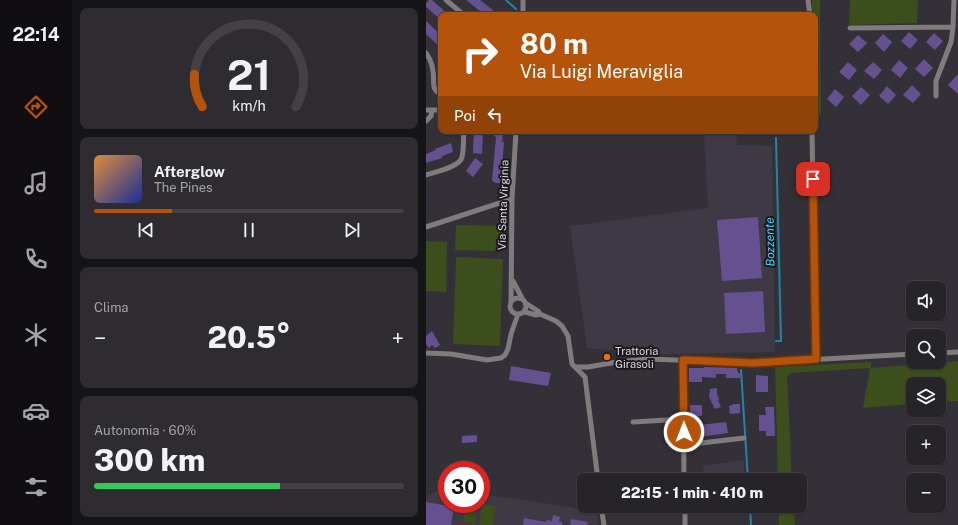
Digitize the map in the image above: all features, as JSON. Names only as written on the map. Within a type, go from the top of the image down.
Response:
[{"type":"street","points":[[446,0],[460,12]]},
{"type":"street","points":[[523,0],[523,12]]},
{"type":"street","points":[[808,0],[810,12]]},
{"type":"street","points":[[936,96],[936,81],[951,42],[954,0]]},
{"type":"street","points":[[850,28],[953,27]]},
{"type":"street","points":[[426,53],[432,64],[434,73],[434,87],[435,91],[438,92]]},
{"type":"street","points":[[426,110],[438,110]]},
{"type":"street","points":[[426,121],[431,116],[432,110]]},
{"type":"street","points":[[426,175],[460,162],[462,158],[464,134]]},
{"type":"street","name":"Via Santa Virginia","points":[[511,302],[512,199],[516,134]]},
{"type":"street","points":[[812,134],[816,359]]},
{"type":"street","points":[[426,227],[512,199]]},
{"type":"street","name":"Via Santa Virginia","points":[[512,280],[522,298]]},
{"type":"street","points":[[540,314],[536,315],[525,312],[518,314],[511,310],[511,302],[515,298],[522,298],[540,314],[556,321],[568,336],[571,361],[585,377]]},
{"type":"street","points":[[525,312],[527,304]]},
{"type":"street","points":[[426,353],[451,354],[487,360],[501,358],[505,355],[508,349],[511,334],[518,314]]},
{"type":"street","points":[[946,353],[958,352]]},
{"type":"street","points":[[575,367],[588,367],[617,362],[652,359],[753,363],[906,354]]},
{"type":"street","points":[[683,360],[684,473]]},
{"type":"street","points":[[588,367],[585,377],[597,473]]},
{"type":"street","points":[[633,422],[684,419]]},
{"type":"street","points":[[684,445],[744,438]]},
{"type":"street","points":[[602,513],[604,525]]},
{"type":"street","points":[[685,513],[685,525]]},
{"type":"shaded area","points":[[704,134],[736,134],[737,145],[772,146],[775,352],[632,355],[631,352],[587,348],[570,226],[708,208]]},
{"type":"shaded area","points":[[744,460],[745,473],[704,473],[703,466]]},
{"type":"shaded area","points":[[438,490],[438,513],[490,513],[490,495],[577,508],[577,513],[596,513],[598,525],[426,525],[426,496]]},
{"type":"green space","points":[[812,0],[820,0],[821,115],[818,115],[818,12],[813,12]]},
{"type":"green space","points":[[850,0],[918,0],[917,23],[849,25]]},
{"type":"green space","points":[[456,225],[502,226],[501,251],[455,250]]},
{"type":"green space","points":[[426,241],[447,242],[446,292],[426,291]]},
{"type":"green space","points":[[456,257],[503,259],[500,346],[453,344]]},
{"type":"green space","points":[[958,361],[958,401],[946,402],[946,377],[906,377],[906,405],[863,408],[870,368],[791,373],[787,376],[792,473],[778,473],[775,367],[871,362],[871,368],[906,365],[906,369],[946,369],[946,362]]},
{"type":"green space","points":[[490,505],[496,506],[493,525],[479,525],[481,513],[490,513]]},
{"type":"green space","points":[[465,513],[476,513],[475,524],[463,522]]},
{"type":"green space","points":[[779,513],[794,513],[795,525],[779,525]]},
{"type":"building","points":[[429,0],[432,0],[446,12],[438,12],[438,17],[426,7]]},
{"type":"building","points":[[466,0],[480,0],[495,12],[481,12]]},
{"type":"building","points":[[426,21],[438,32],[438,45],[426,34]]},
{"type":"building","points":[[909,32],[918,40],[910,49],[901,41]]},
{"type":"building","points":[[934,33],[943,41],[935,50],[926,42]]},
{"type":"building","points":[[883,34],[892,42],[884,52],[875,43]]},
{"type":"building","points":[[858,35],[867,43],[858,52],[849,44]]},
{"type":"building","points":[[924,59],[933,68],[924,77],[915,69]]},
{"type":"building","points":[[899,60],[908,68],[900,78],[891,70]]},
{"type":"building","points":[[848,62],[857,70],[849,80],[839,72]]},
{"type":"building","points":[[873,62],[882,70],[874,79],[864,71]]},
{"type":"building","points":[[958,74],[958,94],[948,85]]},
{"type":"building","points":[[912,85],[921,94],[913,103],[903,95]]},
{"type":"building","points":[[887,86],[896,95],[888,104],[879,96]]},
{"type":"building","points":[[861,87],[870,95],[861,105],[852,96]]},
{"type":"building","points":[[835,89],[844,97],[836,107],[827,99]]},
{"type":"building","points":[[474,134],[483,134],[482,154],[473,153]]},
{"type":"building","points":[[494,134],[503,134],[502,142],[504,142],[501,183],[495,183],[492,180],[496,137],[494,136]]},
{"type":"building","points":[[451,143],[453,152],[442,156],[442,158],[426,163],[426,154]]},
{"type":"building","points":[[475,158],[483,164],[473,177],[466,171]]},
{"type":"building","points":[[758,217],[762,278],[722,281],[717,220]]},
{"type":"building","points":[[763,291],[765,332],[726,334],[724,293]]},
{"type":"building","points":[[432,331],[440,345],[435,348],[432,345],[429,348],[426,344],[426,336]]},
{"type":"building","points":[[511,366],[551,373],[548,386],[509,380]]},
{"type":"building","points":[[689,368],[737,368],[738,373],[740,373],[740,378],[726,378],[726,374],[716,374],[716,378],[702,377],[702,382],[689,382]]},
{"type":"building","points":[[756,375],[768,376],[768,392],[756,392]]},
{"type":"building","points":[[717,388],[718,400],[721,407],[715,409],[709,397],[710,389]]},
{"type":"building","points":[[740,404],[740,413],[730,414],[729,406]]},
{"type":"building","points":[[690,405],[702,405],[702,416],[690,416]]},
{"type":"building","points":[[765,407],[774,407],[775,436],[766,436],[766,431],[759,431],[759,415],[766,415]]},
{"type":"building","points":[[726,422],[728,433],[692,438],[690,426]]},
{"type":"building","points":[[477,435],[477,442],[462,443],[462,436]]},
{"type":"building","points":[[426,502],[438,504],[438,513],[453,513],[451,525],[426,525]]},
{"type":"building","points":[[553,515],[560,517],[559,522],[562,522],[562,525],[523,525],[524,518],[546,522],[547,520],[552,521]]},
{"type":"building","points":[[571,519],[588,522],[587,525],[570,525]]},
{"type":"waterway","name":"Bozzente","points":[[506,0],[516,9]]},
{"type":"waterway","name":"Bozzente","points":[[776,138],[781,341],[776,341]]},
{"type":"waterway","name":"Bozzente","points":[[741,370],[748,473]]},
{"type":"waterway","name":"Bozzente","points":[[750,513],[751,525]]},
{"type":"place","name":"Trattoria Girasoli","points":[[607,357]]},
{"type":"route","points":[[684,432],[683,360],[753,363],[816,359],[813,179]]}]
